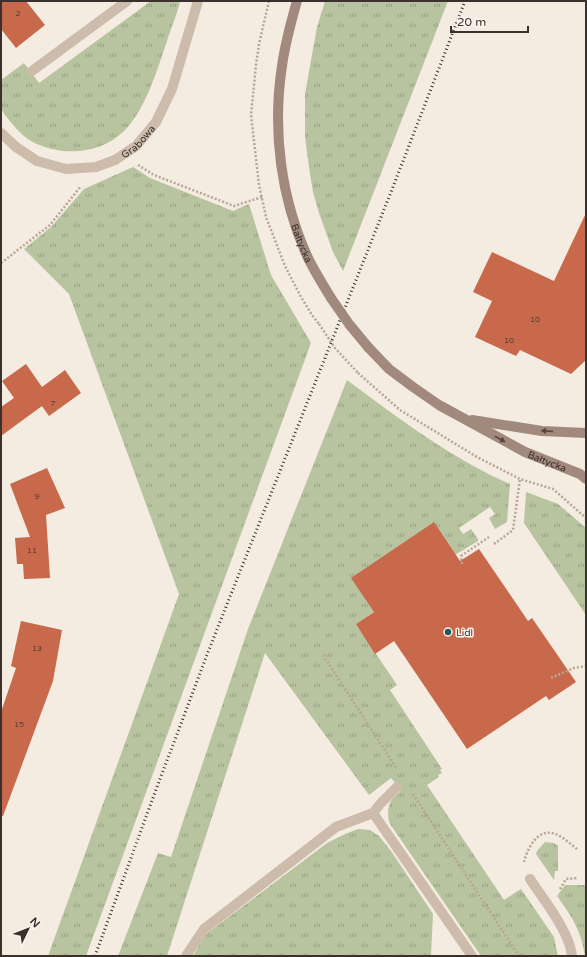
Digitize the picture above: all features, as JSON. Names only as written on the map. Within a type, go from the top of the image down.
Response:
[{"type":"main road","name":"Bałtycka","points":[[297,1],[286,45],[280,84],[278,128],[280,160],[287,195],[308,258],[331,298],[348,324],[368,347],[389,369],[413,387],[439,405],[525,452],[584,476]]},
{"type":"main road","name":"Bałtycka","points":[[466,420],[542,431],[584,431]]},
{"type":"street","points":[[32,72],[127,1]]},
{"type":"street","name":"Grabowa","points":[[1,133],[16,147],[37,162],[66,168],[96,167],[115,160],[136,146],[156,122],[172,89],[198,1]]},
{"type":"street","points":[[186,956],[204,929],[336,827],[372,813],[397,787]]},
{"type":"street","points":[[372,813],[472,956]]},
{"type":"street","points":[[530,879],[566,935],[572,950],[572,956]]},
{"type":"path","points":[[124,154],[154,176],[234,206],[262,197]]},
{"type":"path","points":[[1,263],[50,224],[96,167]]},
{"type":"path","points":[[318,324],[335,348],[358,373],[400,410],[477,457],[520,479],[553,489],[586,518]]},
{"type":"path","points":[[494,544],[513,530],[520,479]]},
{"type":"path","points":[[462,564],[461,556],[489,537]]},
{"type":"path","points":[[323,655],[401,775]]},
{"type":"path","points":[[551,678],[574,668],[586,666]]},
{"type":"path","points":[[410,789],[519,956]]},
{"type":"path","points":[[523,869],[526,854],[531,845],[536,838],[543,834],[550,832],[556,834],[578,850]]},
{"type":"green space","points":[[151,1],[180,1],[145,101],[132,122],[114,139],[92,149],[79,151],[54,150],[28,139],[4,114],[1,108],[1,80],[24,63],[39,83]]},
{"type":"green space","points":[[325,1],[448,1],[343,271],[333,252],[313,192],[305,137],[305,94],[317,27]]},
{"type":"green space","points":[[133,167],[150,178],[233,211],[249,204],[271,275],[311,343],[86,956],[48,956],[179,594],[69,294],[24,249],[51,227],[84,189]]},
{"type":"green space","points":[[347,380],[405,423],[446,450],[488,474],[510,484],[507,522],[495,529],[489,518],[495,514],[490,507],[459,528],[463,534],[471,529],[478,541],[455,555],[356,624],[397,685],[390,690],[442,769],[440,770],[442,773],[438,775],[439,777],[427,785],[504,900],[521,889],[554,937],[558,956],[481,956],[390,824],[388,818],[389,807],[393,798],[401,790],[391,778],[369,795],[265,653],[167,956],[118,956],[158,853],[171,857],[248,629]]},
{"type":"green space","points":[[526,492],[558,504],[586,528],[586,615],[524,523]]},
{"type":"green space","points":[[358,829],[370,830],[379,836],[391,851],[433,914],[431,956],[193,956],[206,934],[327,843]]},
{"type":"green space","points":[[545,842],[554,843],[558,846],[558,871],[555,871],[554,880],[536,854]]},
{"type":"green space","points":[[565,885],[586,885],[586,956],[575,924],[557,896]]},
{"type":"building","points":[[1,1],[26,1],[45,25],[16,48],[1,29]]},
{"type":"building","points":[[586,213],[586,360],[571,374],[520,350],[516,356],[475,337],[492,301],[473,292],[492,252],[554,281]]},
{"type":"building","points":[[26,364],[42,387],[65,370],[81,393],[49,416],[42,406],[1,436],[1,407],[14,398],[2,381]]},
{"type":"building","points":[[47,468],[65,508],[46,515],[50,578],[24,579],[23,564],[17,564],[15,538],[30,537],[10,484]]},
{"type":"building","name":"Lidl","points":[[434,522],[460,561],[479,549],[528,621],[532,618],[576,682],[549,700],[546,696],[467,749],[394,641],[375,654],[356,624],[374,612],[351,578]]},
{"type":"building","points":[[21,621],[62,630],[53,681],[3,816],[1,815],[1,712],[16,668],[11,666]]},
{"type":"railway","points":[[95,956],[210,647],[393,187],[465,1]]},
{"type":"place","name":"Lidl","points":[[448,632]]}]
